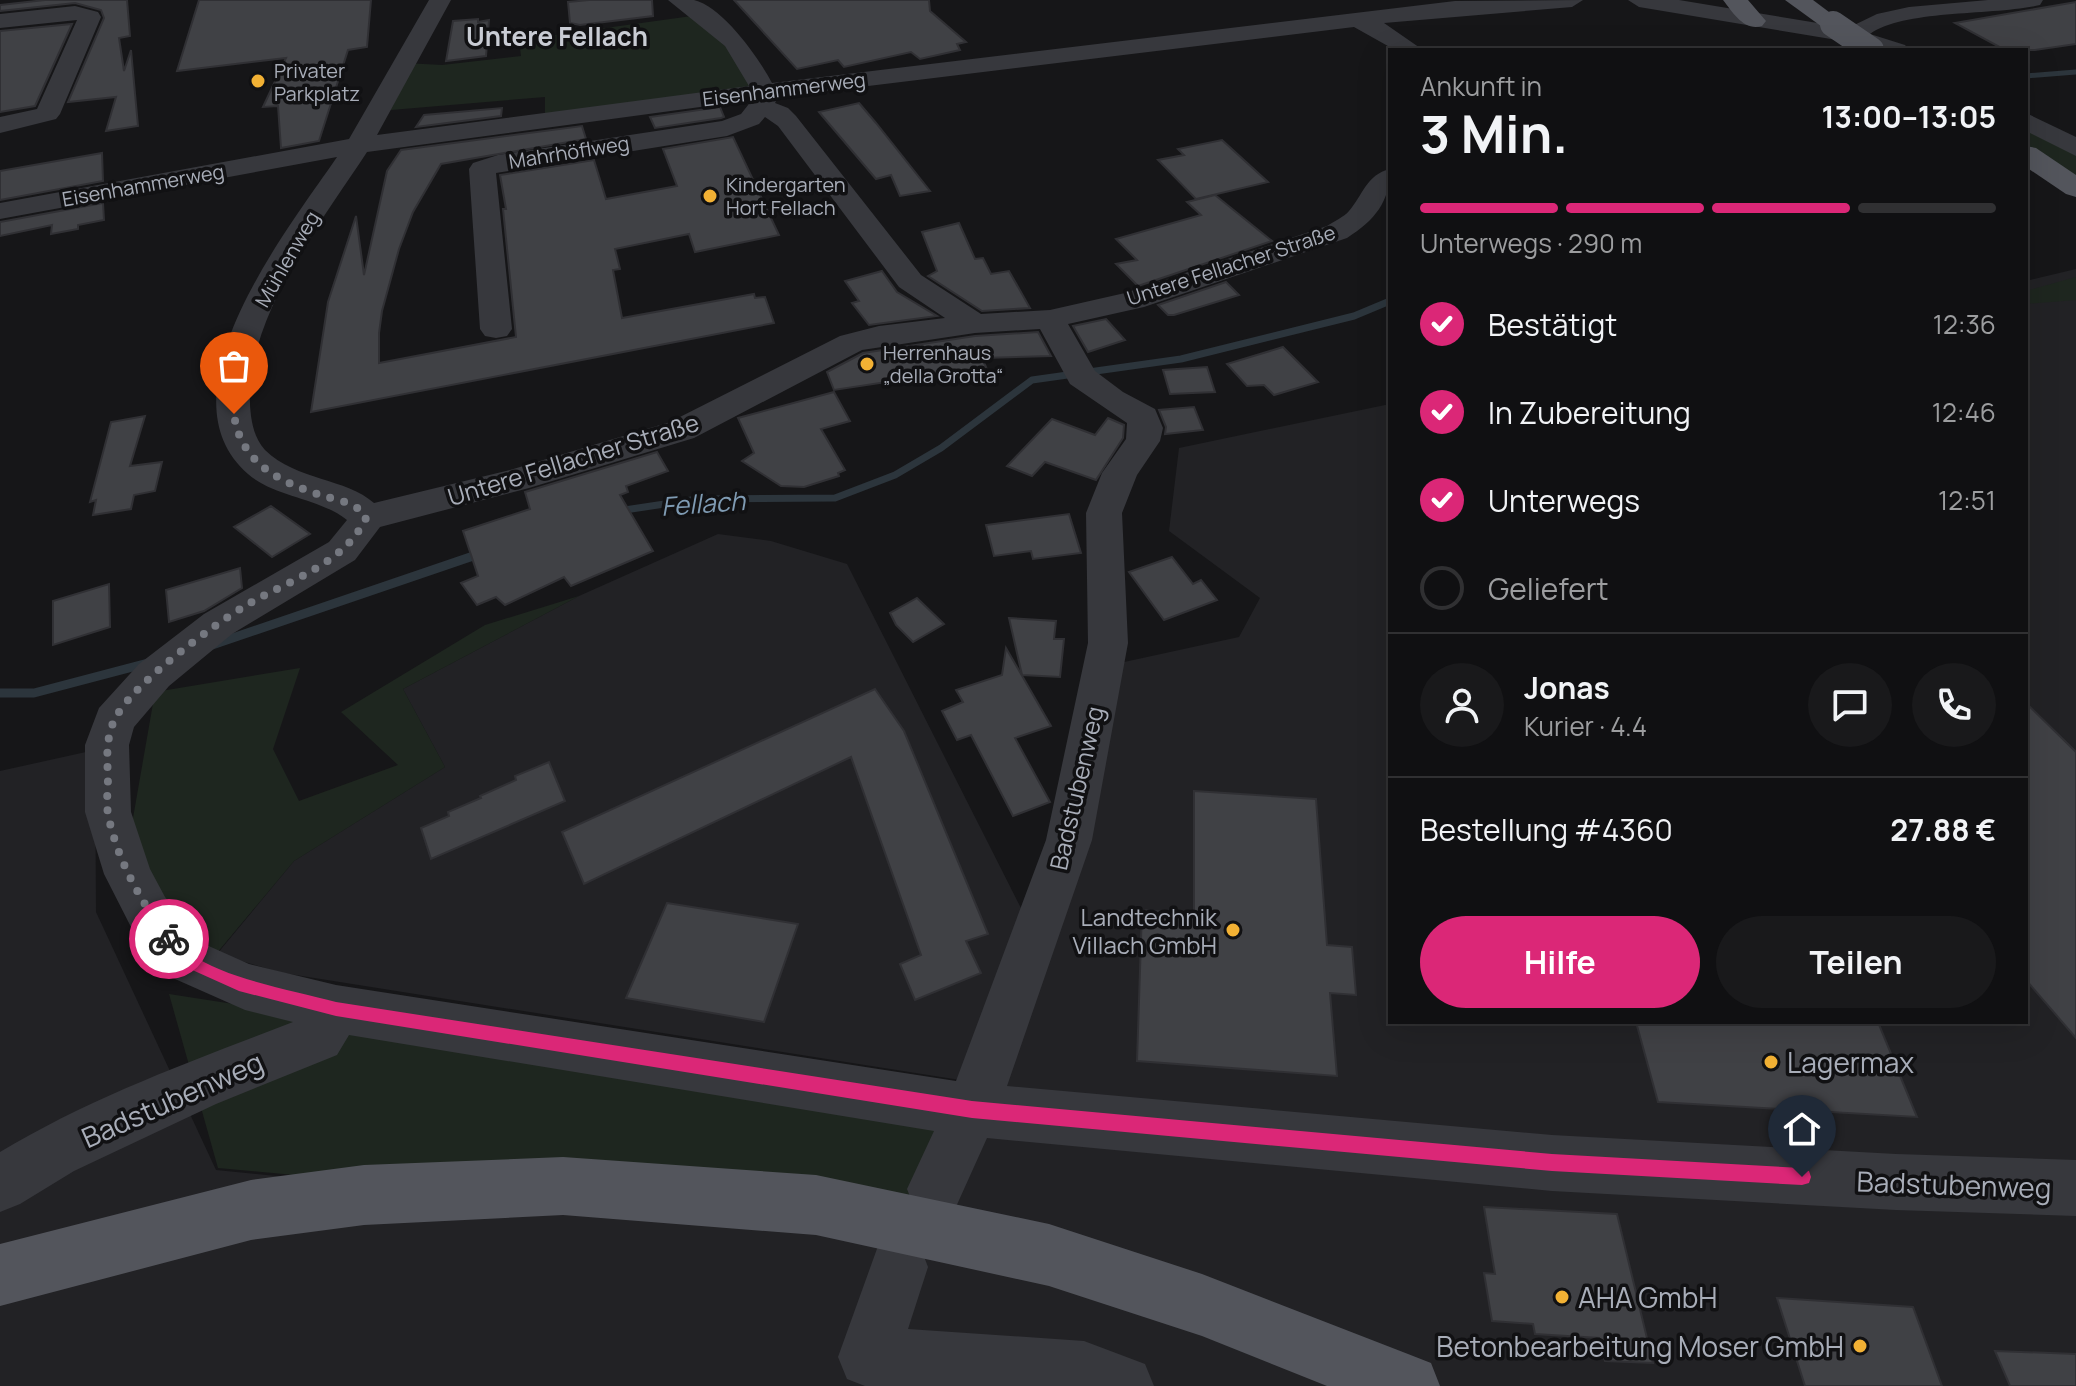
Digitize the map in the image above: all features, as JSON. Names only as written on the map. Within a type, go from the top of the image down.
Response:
[{"type":"main road","points":[[1735,0],[1754,21]]},
{"type":"main road","points":[[1797,0],[1869,43]]},
{"type":"main road","points":[[2028,155],[2076,188]]},
{"type":"main road","points":[[0,1275],[251,1210],[364,1195],[563,1186],[816,1205],[1049,1255],[1202,1305],[1408,1386]]},
{"type":"street","name":"Mühlenweg","points":[[366,518],[362,510],[353,505],[303,490],[253,461],[236,432],[232,397],[241,350],[257,308],[286,252],[358,145],[417,46],[440,0]]},
{"type":"street","points":[[679,0],[733,39],[758,72],[762,99],[787,121],[910,281],[975,324]]},
{"type":"street","points":[[1331,0],[1355,20],[1373,26],[1408,48]]},
{"type":"street","name":"Eisenhammerweg","points":[[0,211],[358,145],[762,99],[1455,8],[1572,0]]},
{"type":"street","points":[[1639,0],[1869,43]]},
{"type":"street","points":[[1869,43],[1859,28],[1869,23],[1904,14],[1963,11],[2032,0]]},
{"type":"street","points":[[0,21],[75,13],[90,17],[47,114],[0,125]]},
{"type":"street","name":"Mahrhöflweg","points":[[496,329],[482,169],[498,163],[727,128],[750,119],[762,99]]},
{"type":"street","points":[[2028,122],[2076,148]]},
{"type":"street","name":"Untere Fellacher Straße","points":[[366,518],[516,480],[661,437],[704,421],[851,343],[879,336],[975,324],[1050,319],[1146,296],[1337,232],[1359,218],[1377,188],[1388,179]]},
{"type":"street","name":"Badstubenweg","points":[[972,1110],[1069,840],[1108,643],[1104,513],[1111,491],[1143,441],[1146,428],[1143,417],[1111,399],[1078,372],[1050,319]]},
{"type":"street","name":"Badstubenweg","points":[[366,518],[359,532],[342,551],[317,568],[250,603],[198,638],[154,675],[114,720],[107,745],[108,812],[128,874],[148,912],[184,959],[245,986],[336,1009],[972,1110],[1552,1163],[1896,1182],[2076,1188]]},
{"type":"street","name":"Badstubenweg","points":[[0,1184],[54,1151],[198,1085],[319,1037],[336,1009]]},
{"type":"street","points":[[935,1189],[972,1110]]},
{"type":"street","points":[[899,1267],[864,1372],[1084,1372],[1123,1386]]},
{"type":"shaded area","points":[[699,15],[730,39],[758,90],[545,119],[545,97],[379,111],[404,63],[442,65],[521,56],[519,40]]},
{"type":"shaded area","points":[[2028,129],[2076,155],[2076,177],[2028,145]]},
{"type":"shaded area","points":[[2076,269],[2076,1386],[0,1386],[0,771],[95,750],[96,912],[216,1170],[928,1242],[1115,664],[1239,637],[1260,598],[1169,531],[1179,448],[1388,404],[1388,1024],[2028,1024],[2028,281]]},
{"type":"shaded area","points":[[2076,277],[2076,300],[2028,304],[2028,290]]},
{"type":"shaded area","points":[[718,534],[771,541],[847,564],[1028,922],[960,1080],[283,973],[217,954],[294,861],[445,767],[403,689],[579,596]]},
{"type":"shaded area","points":[[579,596],[403,689],[445,767],[294,861],[216,954],[177,919],[129,841],[155,692],[300,668],[273,749],[299,801],[398,765],[341,712],[485,625]]},
{"type":"shaded area","points":[[169,994],[954,1115],[911,1232],[218,1168]]},
{"type":"building","points":[[45,0],[127,0],[130,36],[119,38],[124,71],[131,50],[138,126],[106,131],[116,97],[68,102],[104,18],[101,10],[75,3],[0,11],[0,5]]},
{"type":"building","points":[[199,0],[371,0],[367,47],[348,50],[319,141],[281,148],[278,106],[263,107],[286,58],[177,71]]},
{"type":"building","points":[[652,0],[653,16],[580,25],[570,23],[568,2]]},
{"type":"building","points":[[734,0],[929,0],[930,11],[966,42],[957,44],[960,50],[920,59],[911,52],[844,67],[838,60],[797,69]]},
{"type":"building","points":[[2076,2],[2076,44],[2035,50],[2001,48],[1955,23]]},
{"type":"building","points":[[478,19],[478,22],[489,20],[486,56],[446,61],[453,21]]},
{"type":"building","points":[[72,24],[35,106],[0,112],[0,31]]},
{"type":"building","points":[[859,103],[930,191],[900,196],[891,175],[876,179],[819,112]]},
{"type":"building","points":[[720,107],[724,117],[721,118],[655,128],[650,117]]},
{"type":"building","points":[[502,108],[501,116],[416,127],[424,115]]},
{"type":"building","points":[[582,126],[586,139],[441,164],[413,212],[399,249],[382,311],[379,363],[516,337],[503,209],[506,209],[500,175],[594,160],[606,199],[677,186],[663,149],[733,137],[779,235],[695,252],[689,234],[615,249],[620,269],[613,270],[622,318],[754,294],[755,298],[765,297],[774,323],[311,412],[328,302],[356,216],[364,275],[387,171],[401,150]]},
{"type":"building","points":[[1222,140],[1268,182],[1196,199],[1158,160],[1184,155],[1178,149]]},
{"type":"building","points":[[102,153],[103,181],[0,200],[0,171]]},
{"type":"building","points":[[1215,195],[1272,241],[1138,286],[1116,264],[1137,260],[1116,239],[1201,215],[1187,202]]},
{"type":"building","points":[[103,203],[104,220],[78,225],[78,229],[51,234],[52,225],[0,236],[0,222]]},
{"type":"building","points":[[959,223],[975,259],[983,258],[991,274],[1009,271],[1030,308],[982,311],[928,276],[937,271],[922,232]]},
{"type":"building","points":[[882,271],[897,292],[937,316],[869,325],[852,303],[859,301],[845,281]]},
{"type":"building","points":[[1226,282],[1239,295],[1174,315],[1168,315],[1158,305]]},
{"type":"building","points":[[1106,319],[1125,340],[1088,352],[1073,326]]},
{"type":"building","points":[[1038,332],[1051,356],[982,358],[986,367],[834,390],[827,372],[863,353],[975,336]]},
{"type":"building","points":[[1283,347],[1318,382],[1274,395],[1264,385],[1247,386],[1227,364]]},
{"type":"building","points":[[1207,367],[1215,392],[1170,394],[1163,370]]},
{"type":"building","points":[[834,392],[850,421],[821,429],[845,470],[838,473],[839,476],[804,487],[781,486],[742,461],[754,453],[738,418]]},
{"type":"building","points":[[1194,407],[1203,430],[1165,434],[1166,427],[1159,410]]},
{"type":"building","points":[[145,416],[130,466],[162,462],[155,491],[134,495],[131,509],[93,515],[96,500],[90,502],[111,422]]},
{"type":"building","points":[[1108,418],[1124,425],[1123,438],[1096,480],[1045,462],[1032,476],[1007,466],[1052,419],[1095,435]]},
{"type":"building","points":[[657,452],[668,471],[626,486],[628,492],[620,495],[653,551],[571,586],[564,577],[505,605],[496,597],[477,605],[461,583],[478,576],[463,531],[530,509],[525,492]]},
{"type":"building","points":[[271,506],[310,534],[272,557],[234,527]]},
{"type":"building","points":[[1069,514],[1081,553],[1033,559],[1031,551],[994,556],[986,525]]},
{"type":"building","points":[[1172,557],[1193,584],[1201,580],[1217,600],[1164,620],[1129,572]]},
{"type":"building","points":[[240,568],[242,588],[204,611],[169,622],[166,590]]},
{"type":"building","points":[[109,584],[110,627],[53,645],[53,601]]},
{"type":"building","points":[[917,598],[944,624],[913,642],[896,625],[890,613]]},
{"type":"building","points":[[1009,618],[1056,621],[1054,639],[1064,639],[1060,677],[1022,675]]},
{"type":"building","points":[[1006,648],[1051,726],[1015,738],[1050,802],[1013,816],[971,735],[957,740],[942,711],[963,702],[956,690],[1002,675]]},
{"type":"building","points":[[875,689],[904,731],[988,934],[966,941],[981,973],[915,1000],[900,964],[921,955],[851,757],[584,884],[562,832]]},
{"type":"building","points":[[2028,705],[2076,752],[2076,1038],[2028,982]]},
{"type":"building","points":[[549,762],[565,801],[431,859],[421,828],[516,780],[515,776]]},
{"type":"building","name":"Landtechnik Villach GmbH","points":[[1194,791],[1316,799],[1327,945],[1352,947],[1356,995],[1330,993],[1337,1076],[1137,1061],[1142,910],[1194,914]]},
{"type":"building","points":[[667,903],[798,924],[764,1022],[626,998]]},
{"type":"building","name":"Lagermax","points":[[1637,1024],[1879,1024],[1917,1117],[1658,1102]]},
{"type":"building","name":"AHA GmbH","points":[[1484,1207],[1617,1214],[1653,1363],[1605,1361],[1599,1338],[1535,1334],[1533,1324],[1492,1321],[1484,1273],[1495,1274]]},
{"type":"building","name":"Betonbearbeitung Moser GmbH","points":[[1777,1298],[1913,1307],[1942,1386],[1805,1386]]},
{"type":"building","points":[[1995,1351],[2076,1354],[2076,1386],[2010,1386]]},
{"type":"waterway","name":"Fellach","points":[[2028,76],[2076,72]]},
{"type":"waterway","name":"Fellach","points":[[618,511],[698,499],[835,498],[895,475],[941,448],[1032,380],[1181,359],[1354,316],[1388,302]]},
{"type":"waterway","name":"Fellach","points":[[212,645],[482,553]]},
{"type":"waterway","name":"Fellach","points":[[0,693],[34,693],[148,663]]},
{"type":"way so far","points":[[169,939],[148,912],[128,874],[108,812],[107,745],[114,720],[154,675],[198,638],[250,603],[317,568],[342,551],[359,532],[366,518],[362,510],[353,505],[303,490],[253,461],[236,432],[234,414]]},
{"type":"place","name":"Privater Parkplatz","points":[[258,81]]},
{"type":"place","name":"Kindergarten Hort Fellach","points":[[710,196]]},
{"type":"place","name":"Herrenhaus „della Grotta“","points":[[867,364]]},
{"type":"place","name":"Landtechnik Villach GmbH","points":[[1233,930]]},
{"type":"place","name":"Lagermax","points":[[1771,1062]]},
{"type":"place","name":"AHA GmbH","points":[[1562,1297]]},
{"type":"place","name":"Betonbearbeitung Moser GmbH","points":[[1860,1346]]},
{"type":"district","name":"Untere Fellach","points":[[557,36]]},
{"type":"route","points":[[169,939],[184,959],[245,986],[336,1009],[972,1110],[1552,1163],[1802,1177]]}]
